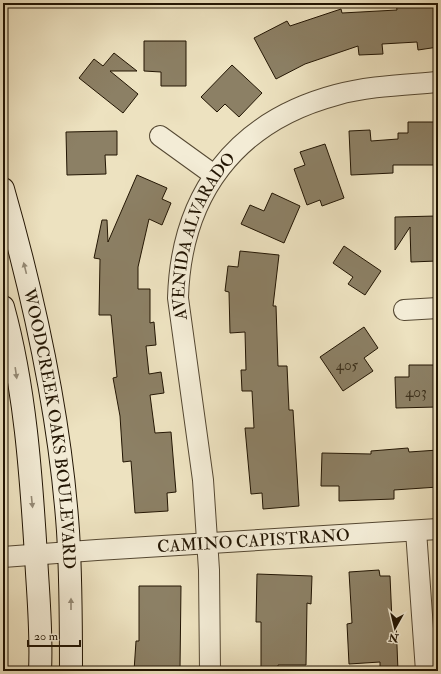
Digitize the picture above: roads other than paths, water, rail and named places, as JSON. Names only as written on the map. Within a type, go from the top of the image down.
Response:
[{"type":"main road","name":"WOODCREEK OAKS BOULEVARD","points":[[3,189],[21,254],[40,333],[56,424],[69,552],[71,671]]},
{"type":"main road","name":"WOODCREEK OAKS BOULEVARD","points":[[3,307],[11,338],[23,416],[36,555],[40,671]]},
{"type":"street","name":"AVENIDA ALVARADO","points":[[210,671],[208,543],[197,430],[178,298],[179,271],[190,222],[201,196],[214,175],[231,154],[252,135],[280,117],[309,103],[337,94],[366,89],[438,82]]},
{"type":"street","points":[[160,136],[214,175]]},
{"type":"street","points":[[404,310],[438,308]]},
{"type":"street","name":"CAMINO CAPISTRANO","points":[[3,557],[438,529]]},
{"type":"street","points":[[416,531],[426,671]]}]
